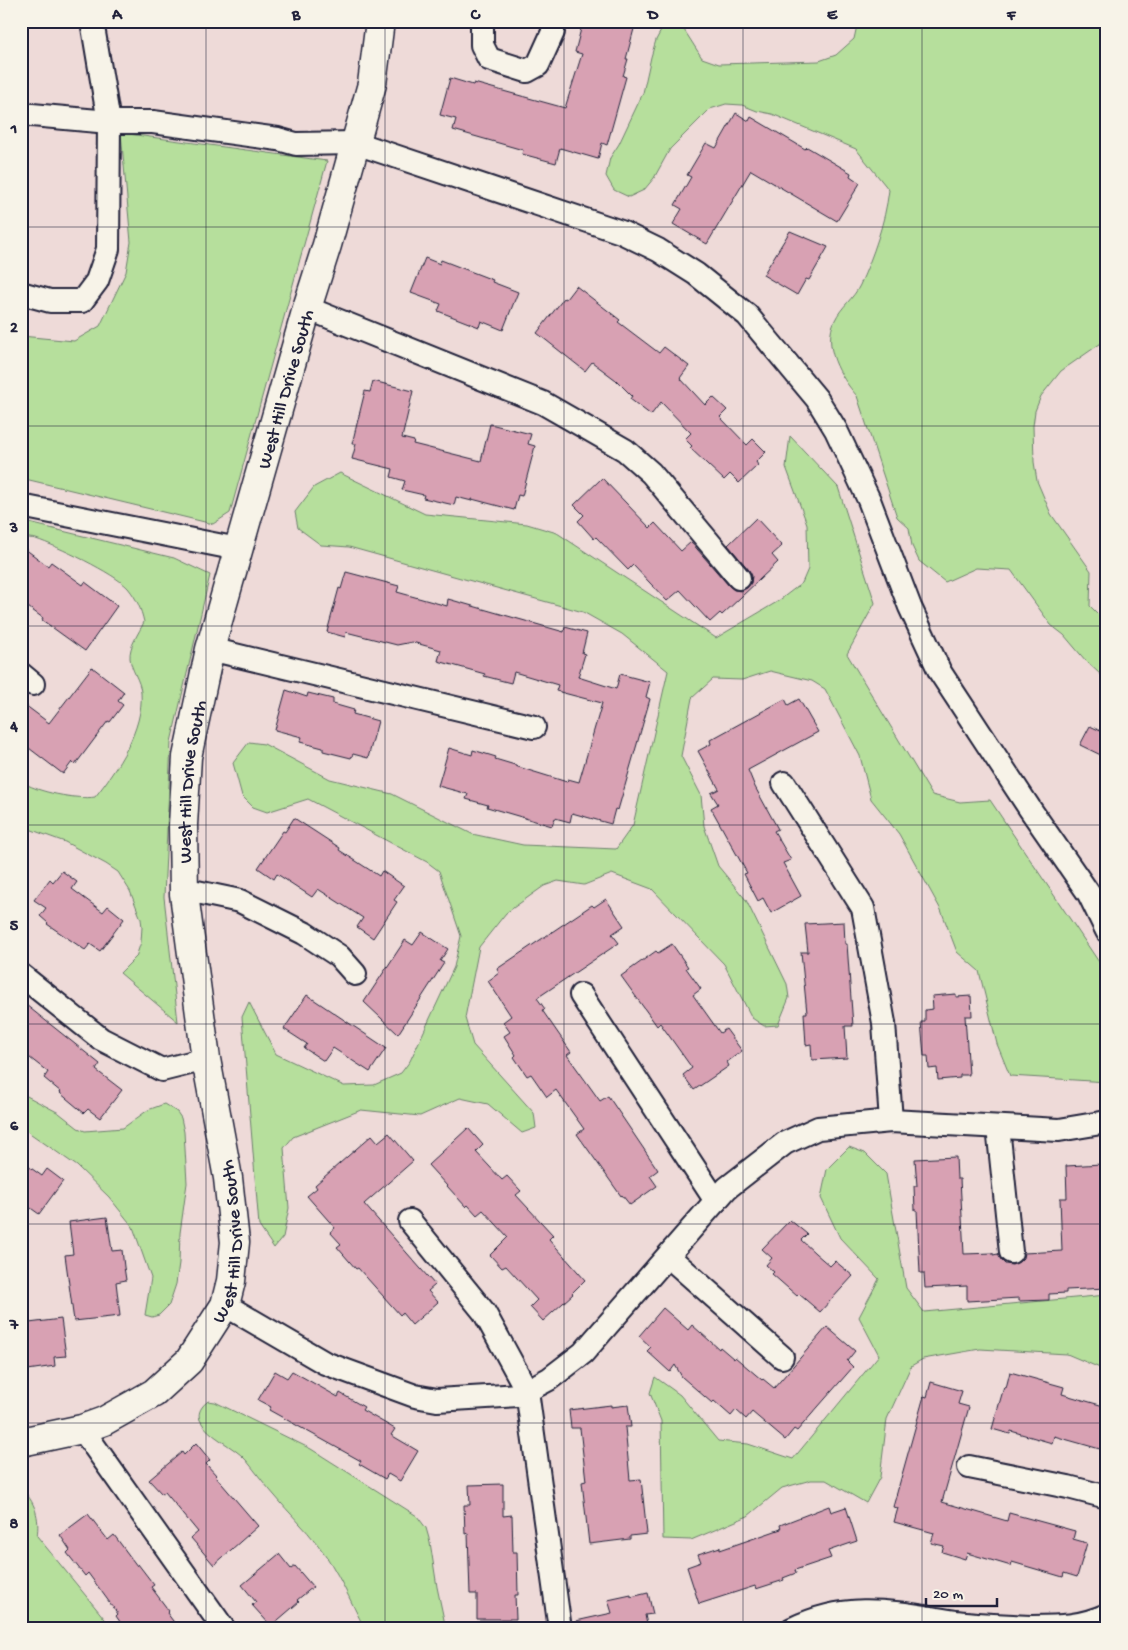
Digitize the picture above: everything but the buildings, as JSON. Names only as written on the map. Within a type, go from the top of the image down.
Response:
[{"type":"street","points":[[21,293],[50,301],[82,301],[97,281],[108,249],[109,122],[92,21]]},
{"type":"street","name":"West Hill Drive South","points":[[21,1442],[82,1429],[104,1421],[154,1393],[189,1362],[225,1305],[231,1281],[235,1242],[228,1178],[206,1059],[184,894],[183,825],[187,757],[210,648],[372,84],[380,21]]},
{"type":"street","points":[[482,21],[482,45],[489,59],[527,71],[538,64],[553,32],[553,21]]},
{"type":"street","points":[[21,114],[109,122],[153,122],[278,139],[296,144],[356,143],[621,232],[658,250],[696,274],[747,315],[817,399],[836,430],[869,500],[910,607],[940,672],[1088,894],[1107,931]]},
{"type":"street","points":[[307,308],[543,403],[625,450],[651,473],[739,578]]},
{"type":"street","points":[[21,506],[238,549]]},
{"type":"street","points":[[210,648],[534,727]]},
{"type":"street","points":[[784,783],[863,908],[884,1023],[891,1121]]},
{"type":"street","points":[[184,894],[197,892],[240,902],[320,942],[338,956],[354,974]]},
{"type":"street","points":[[21,975],[101,1039],[162,1070],[206,1059]]},
{"type":"street","points":[[582,996],[716,1201]]},
{"type":"street","points":[[225,1305],[325,1362],[416,1396],[437,1400],[519,1395],[549,1380],[583,1353],[727,1188],[785,1143],[818,1128],[891,1121],[1059,1130],[1107,1122]]},
{"type":"street","points":[[998,1127],[1011,1252]]},
{"type":"street","points":[[410,1221],[484,1312],[527,1391],[560,1629]]},
{"type":"street","points":[[668,1256],[782,1357]]},
{"type":"street","points":[[82,1429],[224,1629]]},
{"type":"street","points":[[969,1467],[1107,1497]]},
{"type":"street","points":[[792,1629],[804,1623],[838,1613],[876,1610],[926,1616],[957,1625],[1064,1627],[1093,1621],[1107,1615]]},
{"type":"green space","points":[[858,21],[1107,21],[1107,339],[1061,371],[1041,396],[1035,411],[1033,426],[1034,462],[1037,481],[1051,514],[1091,571],[1090,606],[1107,623],[1107,678],[1086,661],[1064,635],[1051,625],[1011,570],[976,568],[945,582],[919,561],[912,546],[909,528],[897,517],[857,396],[839,370],[832,350],[832,330],[835,320],[860,285],[878,239],[889,190],[856,149],[772,114],[742,105],[726,104],[710,109],[670,149],[654,178],[644,190],[629,197],[614,190],[606,176],[610,158],[619,144],[643,93],[656,40],[664,25],[681,25],[702,58],[719,64],[819,61],[836,55],[854,39]]},
{"type":"green space","points":[[121,133],[327,161],[230,513],[213,524],[21,478],[21,336],[74,341],[100,326],[126,272],[131,242]]},
{"type":"green space","points":[[790,436],[838,487],[875,603],[847,654],[932,795],[960,802],[990,800],[1107,974],[1107,1082],[1010,1076],[997,1044],[979,971],[957,952],[941,910],[899,834],[871,799],[860,756],[825,689],[812,681],[770,671],[742,680],[713,679],[692,698],[681,756],[701,795],[704,826],[718,866],[746,900],[787,984],[789,998],[778,1025],[764,1026],[752,1018],[724,964],[652,889],[612,874],[584,885],[558,881],[544,886],[506,913],[479,947],[465,1018],[473,1045],[534,1113],[536,1128],[522,1133],[488,1104],[460,1098],[420,1116],[361,1110],[293,1137],[284,1148],[289,1208],[283,1237],[274,1248],[259,1226],[242,1017],[249,1002],[276,1054],[344,1086],[374,1085],[401,1073],[410,1061],[454,967],[461,936],[439,871],[427,862],[308,799],[267,812],[253,807],[242,796],[233,763],[249,742],[264,744],[330,779],[392,794],[472,834],[523,845],[616,849],[633,825],[668,671],[622,634],[583,612],[349,547],[321,545],[298,528],[295,512],[314,487],[340,473],[425,514],[527,524],[557,533],[716,638],[777,602],[802,583],[808,569],[807,524],[786,467]]},
{"type":"green space","points":[[21,521],[174,558],[210,575],[171,742],[164,897],[178,1022],[120,973],[136,957],[141,942],[142,927],[141,919],[130,891],[118,872],[65,842],[21,826],[21,781],[36,789],[57,794],[88,798],[95,797],[120,761],[134,734],[141,706],[141,692],[130,653],[144,622],[136,600],[128,588],[121,582],[85,560],[36,539],[21,537]]},
{"type":"green space","points":[[21,1093],[59,1113],[78,1128],[85,1131],[123,1128],[148,1110],[164,1104],[177,1112],[181,1118],[184,1132],[187,1183],[180,1233],[179,1263],[176,1284],[169,1305],[159,1315],[152,1317],[145,1315],[151,1278],[133,1227],[109,1197],[77,1166],[21,1127]]},
{"type":"green space","points":[[849,1147],[865,1153],[886,1174],[906,1288],[924,1312],[1107,1295],[1107,1371],[1067,1354],[980,1349],[923,1359],[911,1366],[887,1419],[880,1477],[866,1503],[826,1480],[811,1480],[782,1488],[748,1516],[691,1540],[663,1539],[661,1421],[650,1393],[655,1377],[680,1395],[718,1441],[748,1444],[793,1459],[879,1355],[859,1317],[879,1279],[840,1238],[821,1198],[827,1169]]},
{"type":"green space","points":[[208,1401],[215,1402],[311,1449],[417,1516],[426,1528],[430,1542],[446,1629],[365,1629],[338,1575],[318,1545],[271,1492],[246,1460],[204,1426],[199,1414],[202,1407]]},
{"type":"green space","points":[[21,1489],[33,1504],[38,1523],[37,1536],[113,1629],[25,1629],[21,1627]]}]
